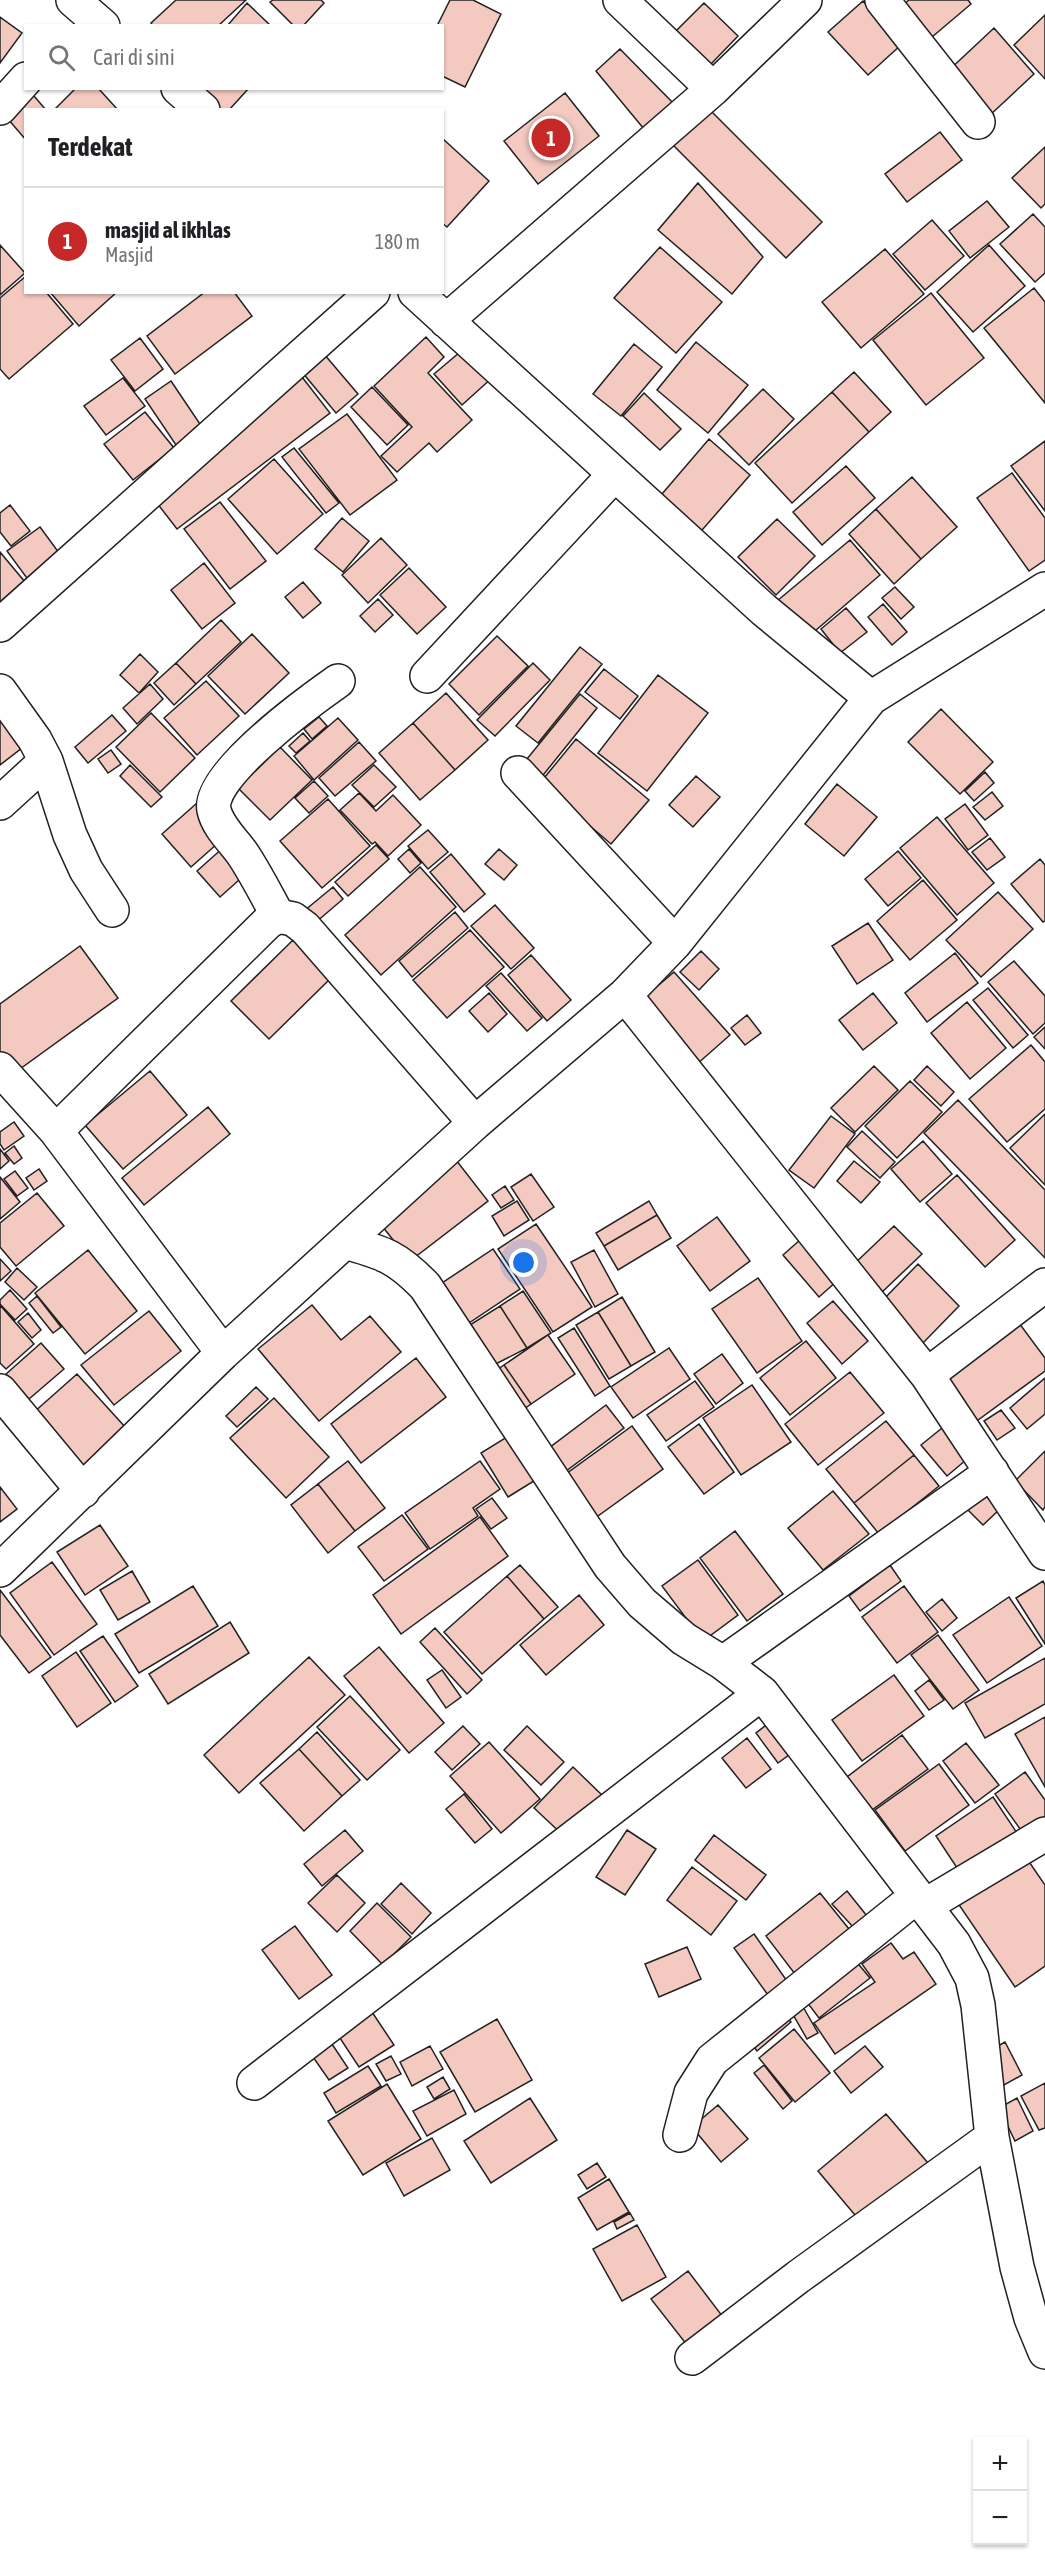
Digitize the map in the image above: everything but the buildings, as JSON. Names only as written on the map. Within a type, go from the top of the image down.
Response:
[{"type":"street","points":[[620,0],[713,89]]},
{"type":"street","points":[[446,321],[713,89],[805,0]]},
{"type":"street","points":[[882,0],[978,122]]},
{"type":"street","points":[[0,108],[24,81]]},
{"type":"street","points":[[180,90],[201,108]]},
{"type":"street","points":[[0,625],[371,294]]},
{"type":"street","points":[[417,294],[764,610],[871,698]]},
{"type":"street","points":[[427,676],[614,475]]},
{"type":"street","points":[[0,1570],[222,1353],[475,1123],[625,995],[675,943],[871,698],[1045,589]]},
{"type":"street","points":[[278,916],[244,855],[221,826],[214,810],[215,796],[228,774],[296,710],[338,681]]},
{"type":"street","points":[[0,691],[35,740],[46,760],[70,835],[87,870],[112,910]]},
{"type":"street","points":[[0,804],[46,760]]},
{"type":"street","points":[[518,773],[675,943]]},
{"type":"street","points":[[56,1131],[268,922],[278,916],[293,919],[305,928],[475,1123]]},
{"type":"street","points":[[625,995],[927,1375],[1045,1553]]},
{"type":"street","points":[[0,1069],[56,1131],[222,1353]]},
{"type":"street","points":[[345,1242],[378,1251],[405,1265],[425,1286],[610,1566],[642,1603],[684,1640],[723,1663],[762,1693],[954,1944],[972,1978],[978,2005],[992,2137],[1017,2267],[1031,2318],[1045,2352]]},
{"type":"street","points":[[927,1375],[1045,1285]]},
{"type":"street","points":[[0,1390],[83,1491]]},
{"type":"street","points":[[723,1663],[992,1472]]},
{"type":"street","points":[[254,2083],[762,1693]]},
{"type":"street","points":[[681,2135],[691,2093],[712,2060],[922,1900],[1045,1834]]},
{"type":"street","points":[[692,2358],[798,2277],[992,2137]]},
{"type":"place","name":"masjid al ikhlas","points":[[551,138]]}]
